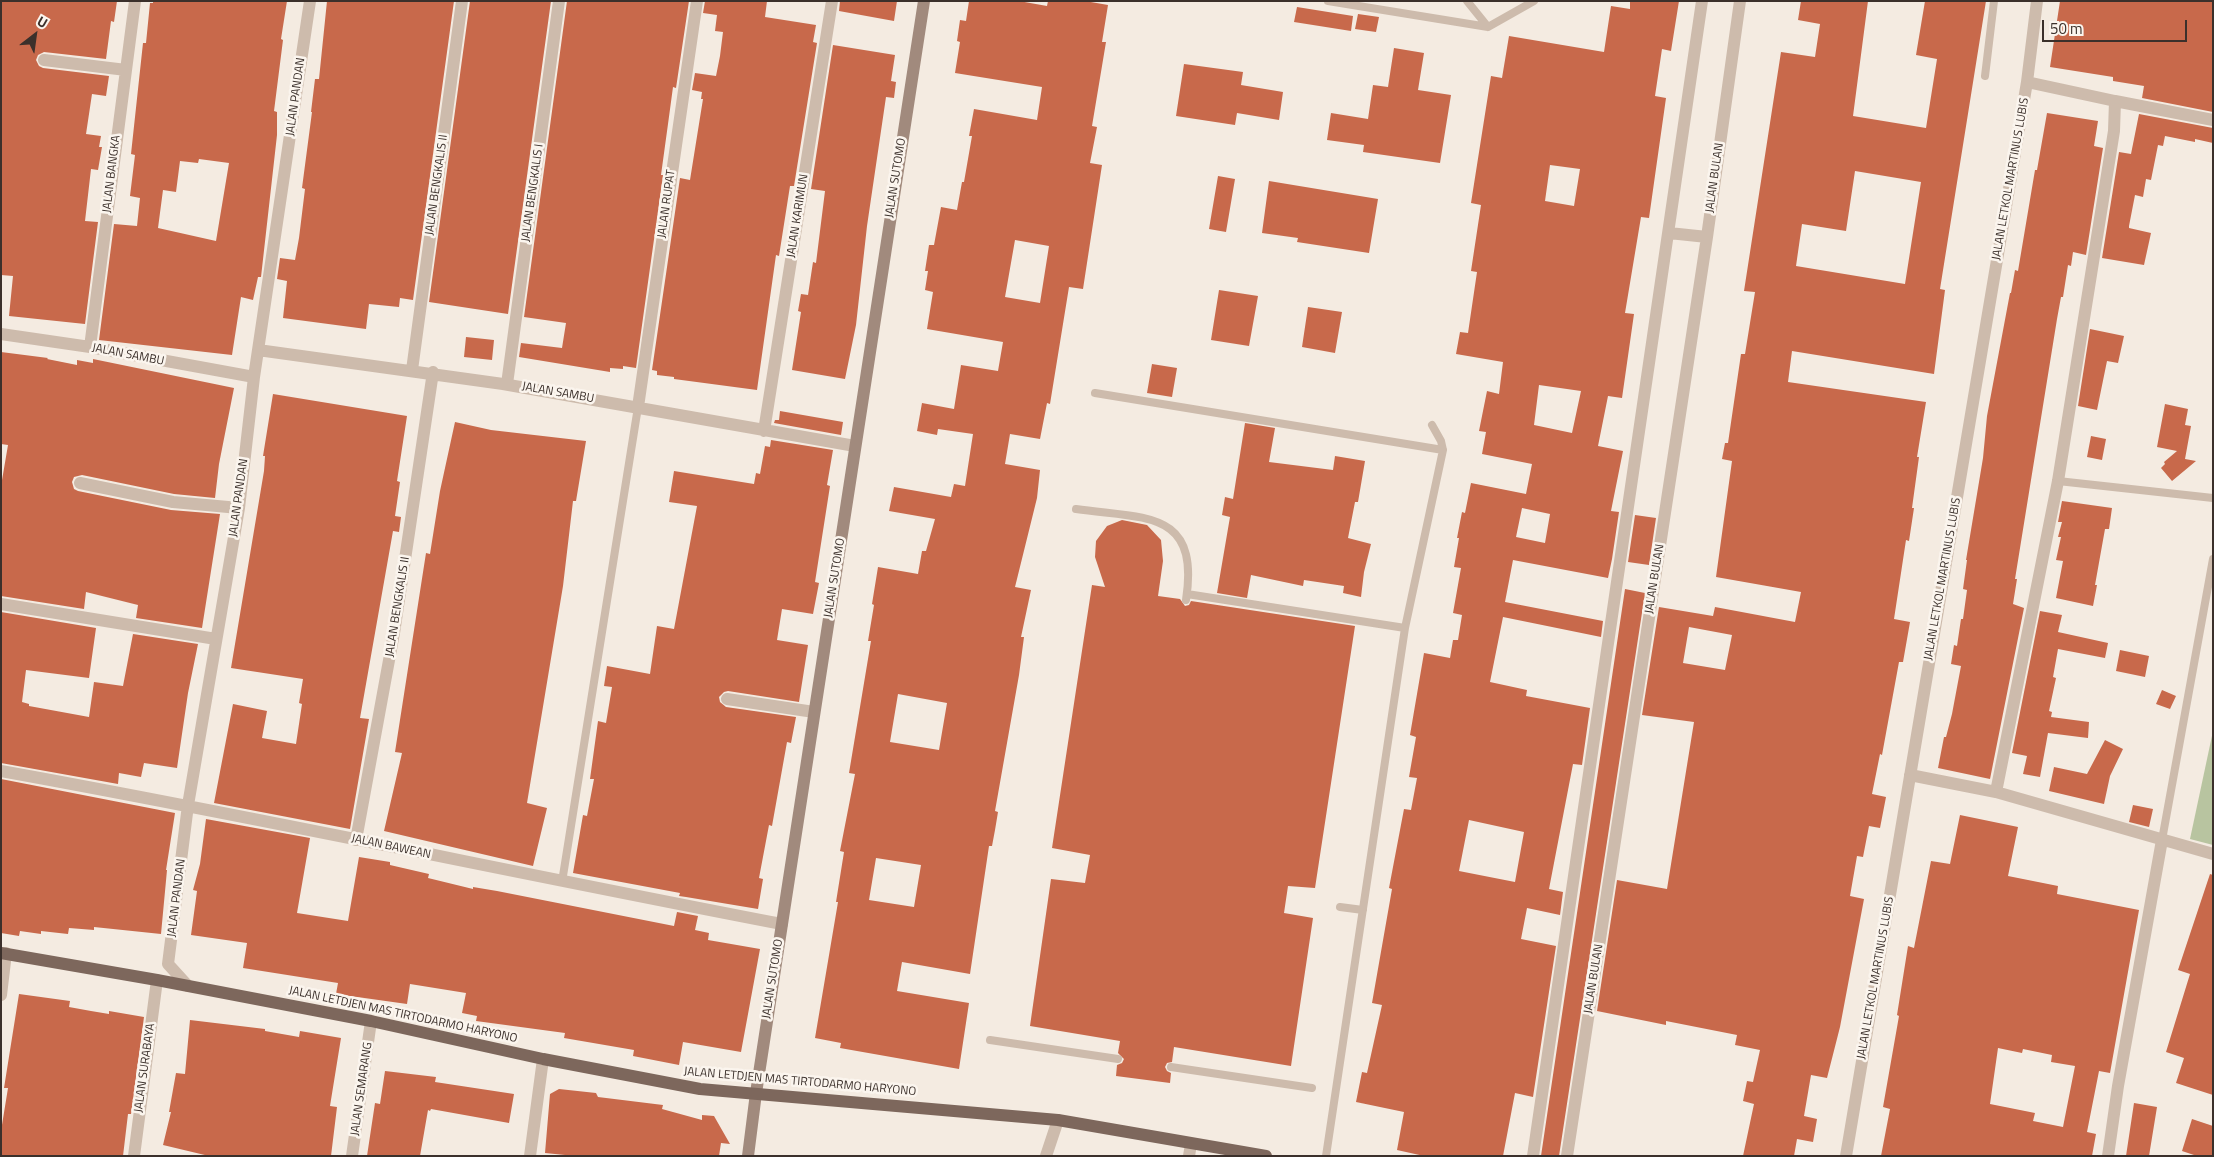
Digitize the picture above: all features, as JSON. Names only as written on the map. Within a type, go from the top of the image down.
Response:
[{"type":"main road","name":"JALAN SUTOMO","points":[[748,1156],[814,712],[924,1]]},
{"type":"main road","name":"JALAN LETDJEN MAS TIRTODARMO HARYONO","points":[[4,953],[188,986],[371,1022],[543,1059],[700,1089],[1058,1120],[1190,1150],[1266,1156]]},
{"type":"street","name":"JALAN BANGKA","points":[[90,347],[135,1]]},
{"type":"street","name":"JALAN PANDAN","points":[[188,986],[168,964],[188,805],[239,508],[254,377],[310,1]]},
{"type":"street","name":"JALAN BENGKALIS II","points":[[412,370],[462,1]]},
{"type":"street","name":"JALAN BENGKALIS I","points":[[507,384],[559,1]]},
{"type":"street","name":"JALAN RUPAT","points":[[638,407],[697,1]]},
{"type":"street","name":"JALAN KARIMUN","points":[[764,431],[832,1]]},
{"type":"street","points":[[1533,1156],[1702,1]]},
{"type":"street","name":"JALAN BULAN","points":[[1567,1156],[1707,237],[1740,1]]},
{"type":"street","name":"JALAN LETKOL MARTINUS LUBIS","points":[[1846,1156],[2027,82],[2037,1]]},
{"type":"street","points":[[44,60],[126,70]]},
{"type":"street","points":[[2027,82],[2213,120]]},
{"type":"street","points":[[1996,792],[2058,481],[2114,131],[2115,101]]},
{"type":"street","points":[[1669,233],[1707,237]]},
{"type":"street","name":"JALAN SAMBU","points":[[1,334],[90,347],[254,377]]},
{"type":"street","name":"JALAN SAMBU","points":[[258,350],[433,372],[855,446]]},
{"type":"street","name":"JALAN BENGKALIS II","points":[[356,840],[394,634],[433,372]]},
{"type":"street","points":[[80,483],[173,502],[239,508]]},
{"type":"street","points":[[1,604],[216,639]]},
{"type":"street","points":[[728,699],[814,712]]},
{"type":"street","name":"JALAN BAWEAN","points":[[1,771],[188,805],[562,882],[782,924]]},
{"type":"street","points":[[1910,775],[1996,792],[2213,854]]},
{"type":"street","points":[[2108,1156],[2162,840]]},
{"type":"street","points":[[1,996],[4,953]]},
{"type":"street","name":"JALAN SURABAYA","points":[[134,1156],[157,980]]},
{"type":"street","name":"JALAN SEMARANG","points":[[352,1156],[371,1022]]},
{"type":"street","points":[[530,1156],[543,1059]]},
{"type":"street","points":[[1046,1156],[1058,1120]]},
{"type":"lane","points":[[1328,1],[1488,27],[1534,1]]},
{"type":"lane","points":[[1466,1],[1488,27]]},
{"type":"lane","points":[[1985,76],[1994,1]]},
{"type":"lane","points":[[1095,393],[1443,450]]},
{"type":"lane","points":[[562,882],[638,407]]},
{"type":"lane","points":[[1326,1156],[1405,628],[1443,450],[1441,441],[1432,425]]},
{"type":"lane","points":[[2058,481],[2213,498]]},
{"type":"lane","points":[[1076,509],[1156,521],[1170,528],[1181,540],[1187,554],[1186,597],[1405,628]]},
{"type":"lane","points":[[2162,840],[2213,558]]},
{"type":"lane","points":[[1340,908],[1362,910]]},
{"type":"lane","points":[[990,1040],[1118,1060]]},
{"type":"lane","points":[[1172,1067],[1312,1088]]},
{"type":"green space","points":[[2213,731],[2213,845],[2190,839]]},
{"type":"building","points":[[1,1],[117,1],[114,22],[111,21],[106,59],[44,52],[38,55],[36,60],[39,66],[43,68],[109,76],[106,96],[92,94],[86,134],[101,136],[99,147],[102,147],[98,170],[91,169],[85,221],[98,222],[85,324],[9,316],[13,276],[1,275]]},
{"type":"building","points":[[153,1],[287,1],[274,111],[277,112],[277,135],[261,277],[258,277],[253,300],[241,297],[232,355],[99,340],[114,224],[137,226],[140,198],[130,196],[135,155],[131,154],[143,43],[146,43],[150,3],[153,3]],"holes":[[[199,159],[229,163],[216,241],[158,228],[163,190],[176,192],[180,161],[198,163]]]},
{"type":"building","points":[[327,1],[454,1],[413,300],[400,298],[399,307],[369,304],[366,329],[283,318],[287,281],[277,279],[280,258],[295,260],[299,238],[305,189],[302,188],[315,79],[319,79]]},
{"type":"building","points":[[470,1],[551,1],[508,314],[429,302]]},
{"type":"building","points":[[567,1],[689,1],[676,88],[673,87],[661,175],[663,175],[636,368],[623,366],[623,369],[610,368],[610,372],[519,357],[521,343],[562,348],[566,323],[524,317]]},
{"type":"building","points":[[705,1],[767,1],[765,17],[816,25],[813,42],[817,43],[794,186],[790,186],[779,256],[776,255],[757,390],[674,379],[674,377],[657,375],[657,371],[652,370],[680,178],[690,180],[703,99],[701,99],[702,92],[692,90],[695,73],[716,76],[720,56],[723,32],[715,31],[717,15],[703,13]]},
{"type":"building","points":[[840,1],[897,1],[894,21],[839,11]]},
{"type":"building","points":[[969,1],[1019,1],[1047,6],[1048,1],[1085,1],[1108,5],[1102,42],[1106,42],[1092,126],[1097,127],[1090,163],[1102,165],[1083,289],[1069,287],[1050,404],[1047,403],[1040,439],[1010,434],[1005,464],[1040,470],[1037,498],[1015,587],[1031,590],[1021,637],[1024,637],[1019,675],[995,811],[998,812],[995,830],[992,846],[989,846],[970,974],[902,962],[897,991],[969,1003],[959,1069],[840,1048],[841,1043],[815,1038],[838,902],[836,902],[844,852],[840,851],[855,774],[849,773],[871,641],[868,641],[878,567],[918,574],[922,551],[926,551],[935,519],[889,511],[894,487],[951,497],[954,484],[965,486],[973,434],[938,429],[937,435],[917,431],[922,403],[954,409],[961,365],[998,371],[1003,342],[927,329],[933,292],[925,290],[928,271],[925,271],[929,245],[934,245],[941,207],[957,210],[972,136],[969,136],[974,109],[1037,120],[1042,87],[955,73],[960,42],[957,41],[960,20],[966,21]],"holes":[[[1015,240],[1049,246],[1040,303],[1005,297]],[[898,694],[947,703],[939,750],[890,742]],[[876,858],[921,865],[914,907],[869,900]]]},
{"type":"building","points":[[1630,1],[1679,1],[1671,51],[1662,49],[1655,96],[1666,98],[1649,218],[1641,217],[1625,313],[1634,314],[1622,398],[1608,396],[1598,446],[1623,451],[1611,511],[1619,512],[1608,578],[1513,560],[1505,602],[1603,621],[1601,637],[1503,617],[1490,682],[1527,690],[1526,696],[1590,708],[1582,765],[1573,764],[1549,889],[1563,892],[1560,915],[1527,908],[1521,939],[1556,946],[1533,1097],[1515,1093],[1503,1156],[1424,1156],[1397,1150],[1404,1112],[1356,1102],[1362,1072],[1367,1073],[1382,1005],[1372,1003],[1392,889],[1389,888],[1404,809],[1411,810],[1417,778],[1409,777],[1416,737],[1410,735],[1424,653],[1450,658],[1453,640],[1458,640],[1462,615],[1453,613],[1461,568],[1454,567],[1462,512],[1465,513],[1471,483],[1526,494],[1532,464],[1482,454],[1486,432],[1479,431],[1487,391],[1499,394],[1503,362],[1456,354],[1460,332],[1468,333],[1477,272],[1471,271],[1481,205],[1471,203],[1491,76],[1502,78],[1509,36],[1604,52],[1611,6],[1630,9]],"holes":[[[1550,165],[1580,169],[1574,206],[1545,201]],[[1539,385],[1581,391],[1572,433],[1534,425]],[[1522,508],[1550,514],[1545,543],[1516,537]],[[1469,820],[1524,832],[1515,882],[1459,871]]]},
{"type":"building","points":[[1801,1],[1868,1],[1853,116],[1926,128],[1937,59],[1916,55],[1925,1],[1986,1],[1940,289],[1945,290],[1934,374],[1792,351],[1788,382],[1926,402],[1917,457],[1919,457],[1912,508],[1914,508],[1909,541],[1906,540],[1894,619],[1910,622],[1903,662],[1899,662],[1882,755],[1880,754],[1872,794],[1886,797],[1880,828],[1869,826],[1863,857],[1857,856],[1850,896],[1864,899],[1840,1027],[1827,1078],[1811,1075],[1804,1116],[1817,1119],[1813,1142],[1797,1139],[1794,1156],[1743,1156],[1754,1104],[1743,1101],[1747,1081],[1753,1082],[1760,1050],[1735,1045],[1737,1035],[1666,1021],[1666,1025],[1597,1011],[1617,880],[1667,889],[1694,722],[1642,715],[1659,607],[1713,616],[1715,607],[1795,622],[1801,592],[1716,577],[1732,461],[1722,459],[1725,443],[1728,443],[1741,354],[1745,354],[1755,292],[1744,291],[1781,52],[1815,57],[1820,24],[1798,20]],"holes":[[[1855,171],[1921,182],[1905,284],[1796,266],[1802,224],[1846,231]],[[1689,627],[1732,635],[1725,670],[1683,663]]]},
{"type":"building","points":[[2060,1],[2213,1],[2213,112],[2142,98],[2144,86],[2113,81],[2113,77],[2050,67]]},
{"type":"building","points":[[1297,7],[1353,16],[1351,31],[1294,22]]},
{"type":"building","points":[[1358,14],[1379,17],[1376,32],[1355,29]]},
{"type":"building","points":[[833,45],[895,55],[891,81],[896,82],[894,98],[886,97],[867,226],[856,325],[845,379],[792,370],[801,312],[798,311],[801,294],[808,295],[813,262],[816,263],[825,191],[811,189]]},
{"type":"building","points":[[1394,48],[1424,53],[1418,90],[1451,95],[1440,163],[1363,152],[1364,145],[1327,140],[1331,113],[1368,119],[1373,85],[1388,87]]},
{"type":"building","points":[[1184,64],[1243,72],[1241,85],[1283,92],[1279,120],[1237,113],[1235,125],[1176,116]]},
{"type":"building","points":[[2047,113],[2098,121],[2094,146],[2103,148],[2086,255],[2073,252],[2071,266],[2068,265],[2057,319],[2015,579],[2017,579],[2013,604],[2024,608],[1990,779],[1938,768],[1944,737],[1946,737],[1952,714],[1961,666],[1951,664],[1954,645],[1957,646],[1961,619],[1963,619],[1967,590],[1963,589],[1966,560],[1983,458],[1987,416],[2010,293],[2015,270],[2018,271],[2035,170],[2037,170]]},
{"type":"building","points":[[2139,114],[2213,128],[2213,143],[2195,139],[2195,142],[2165,136],[2163,146],[2158,145],[2151,180],[2146,179],[2143,197],[2135,195],[2129,226],[2129,228],[2151,233],[2144,265],[2102,258],[2119,152],[2131,154]]},
{"type":"building","points":[[1218,176],[1235,179],[1226,232],[1209,229]]},
{"type":"building","points":[[1269,181],[1378,199],[1369,253],[1297,242],[1298,238],[1262,233]]},
{"type":"building","points":[[1219,290],[1258,296],[1249,346],[1211,340]]},
{"type":"building","points":[[1308,307],[1342,312],[1335,353],[1302,347]]},
{"type":"building","points":[[2090,329],[2124,336],[2118,363],[2107,361],[2097,410],[2078,406]]},
{"type":"building","points":[[466,337],[494,340],[492,360],[464,357]]},
{"type":"building","points":[[1,352],[48,358],[77,365],[77,360],[93,363],[93,359],[234,388],[219,464],[215,498],[174,494],[82,475],[74,477],[72,482],[74,489],[78,491],[171,510],[220,514],[202,628],[136,618],[138,605],[86,592],[84,609],[1,596],[1,486],[8,445],[1,444]]},
{"type":"building","points":[[1152,364],[1177,368],[1172,397],[1147,393]]},
{"type":"building","points":[[273,394],[407,416],[397,481],[400,482],[395,516],[401,517],[399,532],[393,531],[360,718],[369,719],[350,829],[214,803],[233,704],[267,711],[262,738],[296,744],[302,704],[299,703],[303,679],[231,668],[264,471],[265,456],[263,456]]},
{"type":"building","points":[[2165,404],[2188,409],[2185,425],[2191,426],[2185,459],[2196,461],[2172,481],[2161,468],[2165,464],[2164,462],[2177,451],[2157,447]]},
{"type":"building","points":[[780,411],[843,422],[841,435],[774,423],[775,420],[779,420]]},
{"type":"building","points":[[455,422],[491,430],[586,441],[576,501],[573,501],[563,586],[527,803],[547,808],[533,866],[384,831],[402,753],[395,752],[426,553],[430,554],[440,491]]},
{"type":"building","points":[[1245,423],[1275,428],[1269,462],[1333,470],[1335,456],[1365,461],[1358,502],[1355,502],[1348,538],[1371,544],[1364,572],[1361,597],[1343,593],[1344,586],[1304,580],[1303,586],[1251,575],[1247,598],[1217,593],[1230,517],[1222,515],[1225,497],[1233,499]]},
{"type":"building","points":[[2091,436],[2106,439],[2102,460],[2087,457]]},
{"type":"building","points":[[771,440],[833,450],[827,485],[830,486],[815,582],[819,583],[813,614],[782,609],[777,640],[808,645],[799,702],[728,691],[719,697],[720,702],[726,707],[796,717],[791,743],[787,742],[772,826],[769,825],[759,878],[763,879],[758,909],[679,896],[680,893],[573,873],[583,815],[587,816],[594,779],[590,779],[598,721],[606,723],[612,687],[604,686],[607,666],[650,674],[657,626],[674,629],[697,506],[669,502],[674,471],[754,484],[756,473],[760,474],[765,446],[770,447]]},
{"type":"building","points":[[2062,501],[2112,508],[2109,529],[2105,529],[2093,606],[2056,598],[2063,561],[2056,560],[2061,537],[2058,537],[2062,522],[2058,522]]},
{"type":"building","points":[[1635,515],[1656,518],[1649,565],[1628,562]]},
{"type":"building","points":[[1122,520],[1147,525],[1161,540],[1163,561],[1158,596],[1180,599],[1185,606],[1189,605],[1191,601],[1355,626],[1315,888],[1288,886],[1284,913],[1313,918],[1291,1066],[1174,1047],[1172,1062],[1167,1063],[1165,1067],[1171,1073],[1170,1083],[1116,1076],[1117,1065],[1122,1063],[1124,1059],[1118,1053],[1120,1041],[1030,1026],[1051,879],[1085,883],[1090,855],[1052,848],[1092,585],[1105,587],[1095,557],[1096,541],[1107,526]]},
{"type":"building","points":[[1625,589],[1645,593],[1559,1156],[1541,1156]]},
{"type":"building","points":[[2040,611],[2062,615],[2058,632],[2108,643],[2105,658],[2058,649],[2053,677],[2056,678],[2049,711],[2052,712],[2051,717],[2089,722],[2088,738],[2048,733],[2040,777],[2023,774],[2027,756],[2012,753]]},
{"type":"building","points":[[1,612],[96,628],[89,678],[26,670],[22,702],[29,704],[29,706],[89,717],[94,682],[123,686],[133,634],[198,644],[188,693],[177,768],[144,763],[141,777],[119,773],[118,784],[1,763]]},
{"type":"building","points":[[2120,650],[2149,656],[2145,677],[2116,671]]},
{"type":"building","points":[[2162,690],[2176,696],[2170,709],[2156,704]]},
{"type":"building","points":[[2105,740],[2123,749],[2110,776],[2104,804],[2049,791],[2054,767],[2087,774]]},
{"type":"building","points":[[1,779],[175,813],[166,870],[161,934],[94,927],[94,930],[69,928],[68,934],[41,931],[41,934],[20,931],[19,936],[1,933]]},
{"type":"building","points":[[2133,805],[2153,809],[2149,827],[2129,822]]},
{"type":"building","points":[[1960,815],[2018,827],[2008,876],[2058,886],[2057,894],[2139,910],[2110,1073],[2099,1071],[2087,1132],[2096,1134],[2092,1156],[1881,1156],[1890,1109],[1883,1107],[1899,1016],[1897,1015],[1908,946],[1914,948],[1931,861],[1950,864]],"holes":[[[1998,1048],[2022,1053],[2023,1049],[2052,1055],[2051,1062],[2075,1066],[2063,1127],[2033,1121],[2035,1113],[1990,1104]]]},
{"type":"building","points":[[206,819],[310,838],[297,913],[348,921],[359,857],[390,862],[390,865],[429,874],[428,878],[473,889],[473,887],[497,891],[674,926],[677,912],[698,916],[695,930],[709,933],[708,940],[760,949],[741,1052],[683,1042],[679,1065],[633,1056],[634,1050],[564,1038],[565,1033],[476,1021],[477,1016],[462,1013],[466,993],[410,984],[407,1004],[336,994],[338,983],[243,968],[247,943],[191,935],[197,891],[193,890],[200,864]]},
{"type":"building","points":[[2210,874],[2213,875],[2213,1095],[2176,1083],[2184,1058],[2166,1052],[2190,974],[2178,970]]},
{"type":"building","points":[[19,994],[70,1001],[69,1007],[109,1014],[109,1011],[144,1017],[131,1114],[128,1114],[123,1156],[1,1156],[1,1131],[8,1088],[4,1088]]},
{"type":"building","points":[[190,1020],[265,1029],[265,1031],[299,1037],[300,1031],[341,1038],[330,1106],[337,1107],[331,1156],[209,1156],[163,1145],[171,1112],[169,1112],[176,1073],[185,1074]]},
{"type":"building","points":[[385,1071],[436,1077],[435,1082],[514,1094],[509,1123],[431,1109],[430,1111],[428,1110],[420,1156],[367,1156],[375,1103],[380,1104]]},
{"type":"building","points":[[559,1089],[596,1093],[598,1097],[663,1105],[662,1109],[702,1120],[702,1115],[714,1116],[730,1144],[721,1143],[719,1156],[575,1156],[545,1153],[550,1094]]},
{"type":"building","points":[[2134,1103],[2157,1107],[2149,1156],[2126,1156]]},
{"type":"building","points":[[2192,1119],[2213,1126],[2213,1156],[2197,1156],[2182,1151]]}]
